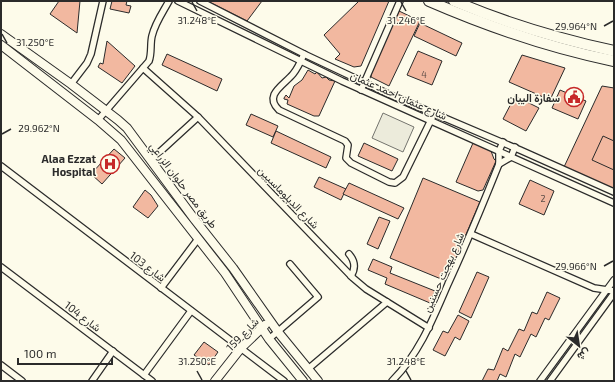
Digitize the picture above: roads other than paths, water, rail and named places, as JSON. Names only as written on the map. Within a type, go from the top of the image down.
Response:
[{"type":"highway","points":[[429,1],[472,20],[518,36],[573,52],[614,61]]},
{"type":"highway","points":[[454,1],[505,21],[614,51]]},
{"type":"main road","name":"طريق مصر حلوان الزراعي","points":[[1,34],[127,128],[194,220],[233,268],[278,332],[318,381]]},
{"type":"main road","name":"طريق مصر حلوان الزراعي","points":[[1,45],[115,133],[127,146],[236,288],[269,339],[303,381]]},
{"type":"main road","name":"شارع 159","points":[[215,381],[241,348],[270,321]]},
{"type":"street","points":[[70,84],[87,63],[91,54],[103,1]]},
{"type":"street","points":[[98,120],[150,58],[151,40],[154,28],[169,1]]},
{"type":"street","name":"شارع عثمان احمد عثمان","points":[[178,1],[361,90],[614,203]]},
{"type":"street","name":"شارع عثمان احمد عثمان","points":[[200,1],[304,54],[364,82],[434,114],[515,147],[614,192]]},
{"type":"street","points":[[361,90],[400,1]]},
{"type":"street","points":[[238,31],[243,23]]},
{"type":"street","points":[[304,54],[301,62],[293,73],[276,91],[273,99],[276,107],[279,110],[345,141],[348,145],[345,155],[349,162],[389,182],[398,182],[403,177],[434,114]]},
{"type":"street","name":"شارع الدبلوماسيين","points":[[143,68],[198,117],[351,276],[366,289],[429,328]]},
{"type":"street","points":[[151,160],[198,117]]},
{"type":"street","points":[[499,151],[503,142]]},
{"type":"street","points":[[499,164],[511,157],[515,147]]},
{"type":"street","name":"شارع بهجت حسنين","points":[[392,381],[414,354],[429,328],[471,234],[499,164],[499,151]]},
{"type":"street","name":"شارع 103","points":[[1,166],[284,381]]},
{"type":"street","points":[[471,234],[531,259],[594,288],[614,292],[550,381]]},
{"type":"street","points":[[161,288],[198,239]]},
{"type":"street","points":[[349,254],[354,261],[354,269],[351,276]]},
{"type":"street","points":[[269,339],[318,297],[290,264]]},
{"type":"street","name":"شارع 104","points":[[1,267],[152,381]]},
{"type":"street","points":[[540,381],[614,280]]},
{"type":"street","points":[[308,369],[387,302]]},
{"type":"street","points":[[144,375],[191,311]]},
{"type":"street","points":[[92,381],[113,351]]},
{"type":"street","points":[[1,365],[22,381]]},
{"type":"place","name":"سفارة اليبان","points":[[574,97]]},
{"type":"place","name":"Alaa Ezzat Hospital","points":[[110,164]]}]
